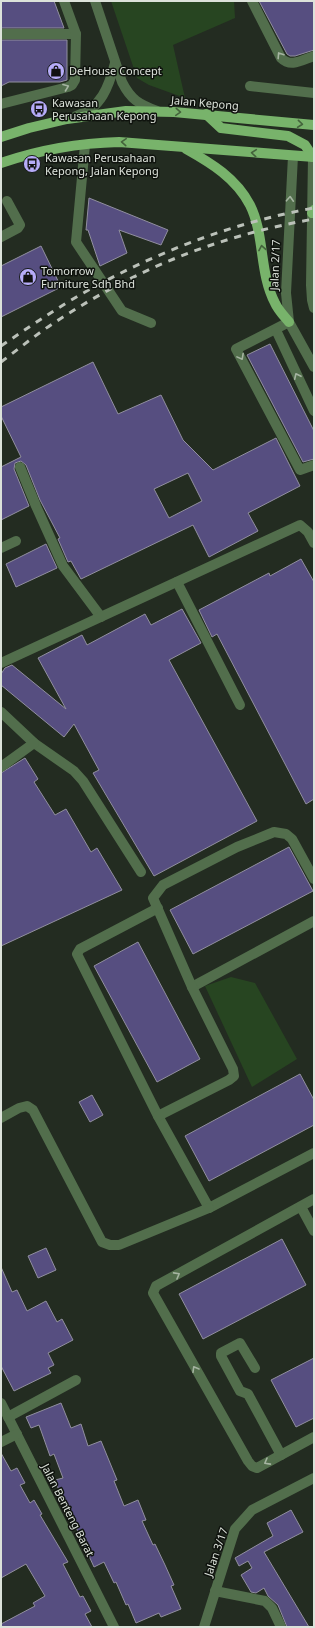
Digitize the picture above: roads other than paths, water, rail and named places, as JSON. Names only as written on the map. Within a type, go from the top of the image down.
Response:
[{"type":"main road","name":"Jalan Kepong","points":[[1,137],[29,128],[67,119],[126,111],[206,114],[314,125]]},
{"type":"main road","points":[[206,114],[221,128],[288,136],[309,143]]},
{"type":"main road","points":[[1,163],[39,152],[85,144],[119,142],[313,157],[309,143]]},
{"type":"main road","points":[[292,156],[309,143]]},
{"type":"main road","points":[[182,147],[213,164],[239,188],[250,205],[259,233],[268,285],[274,302],[290,322]]},
{"type":"street","points":[[1,104],[45,94],[72,85],[75,80],[76,34],[64,1]]},
{"type":"street","points":[[95,1],[122,82],[127,92],[133,99],[143,106],[157,111]]},
{"type":"street","points":[[252,1],[280,58],[290,64],[314,56]]},
{"type":"street","points":[[1,34],[76,34]]},
{"type":"street","points":[[67,119],[91,110],[99,102],[111,82],[116,63]]},
{"type":"street","points":[[250,86],[314,93]]},
{"type":"street","points":[[85,144],[76,242],[122,311],[151,324]]},
{"type":"street","name":"Jalan 2/17","points":[[292,156],[286,293],[290,322],[314,367]]},
{"type":"street","points":[[313,157],[312,300],[314,308]]},
{"type":"street","points":[[1,237],[18,228],[20,225],[7,201]]},
{"type":"street","points":[[290,322],[236,349],[300,470],[314,465]]},
{"type":"street","points":[[276,330],[314,411]]},
{"type":"street","points":[[20,467],[63,566],[101,617]]},
{"type":"street","points":[[1,663],[300,525],[308,532],[314,543]]},
{"type":"street","points":[[1,548],[16,542]]},
{"type":"street","points":[[177,582],[240,705]]},
{"type":"street","points":[[1,712],[34,743],[74,771],[83,781],[141,872]]},
{"type":"street","points":[[1,767],[34,743]]},
{"type":"street","points":[[158,1116],[229,1080],[234,1076],[234,1069],[192,987],[154,898],[163,886],[237,847],[274,832],[286,834],[292,839],[314,879]]},
{"type":"street","points":[[158,908],[80,949],[77,954],[158,1116],[209,1208]]},
{"type":"street","points":[[192,987],[314,922]]},
{"type":"street","points":[[1,1118],[19,1108],[27,1106],[33,1110],[102,1242],[110,1245],[120,1245],[209,1208],[314,1153]]},
{"type":"street","points":[[314,1199],[156,1286],[153,1293],[252,1466],[257,1468],[314,1437]]},
{"type":"street","points":[[301,1207],[314,1231]]},
{"type":"street","points":[[255,1368],[240,1343],[221,1353],[220,1356],[240,1391],[248,1394],[281,1455]]},
{"type":"street","points":[[8,1417],[76,1380]]},
{"type":"street","name":"Jalan Benteng Barat","points":[[1,1403],[114,1627]]},
{"type":"street","points":[[1,1442],[17,1434]]},
{"type":"street","name":"Jalan 3/17","points":[[204,1627],[235,1529],[252,1510],[314,1478]]},
{"type":"street","points":[[215,1591],[265,1601],[272,1608],[281,1627]]},
{"type":"railway","points":[[1,346],[48,314],[78,296],[163,254],[222,231],[283,214],[314,208]]},
{"type":"railway","points":[[1,362],[37,335],[90,300],[150,269],[213,244],[245,234],[314,219]]},
{"type":"place","name":"DeHouse Concept","points":[[56,71]]},
{"type":"place","name":"Kawasan Perusahaan Kepong","points":[[39,109]]},
{"type":"place","name":"Kawasan Perusahaan Kepong, Jalan Kepong","points":[[32,164]]},
{"type":"place","name":"Tomorrow Furniture Sdh Bhd","points":[[28,277]]}]
